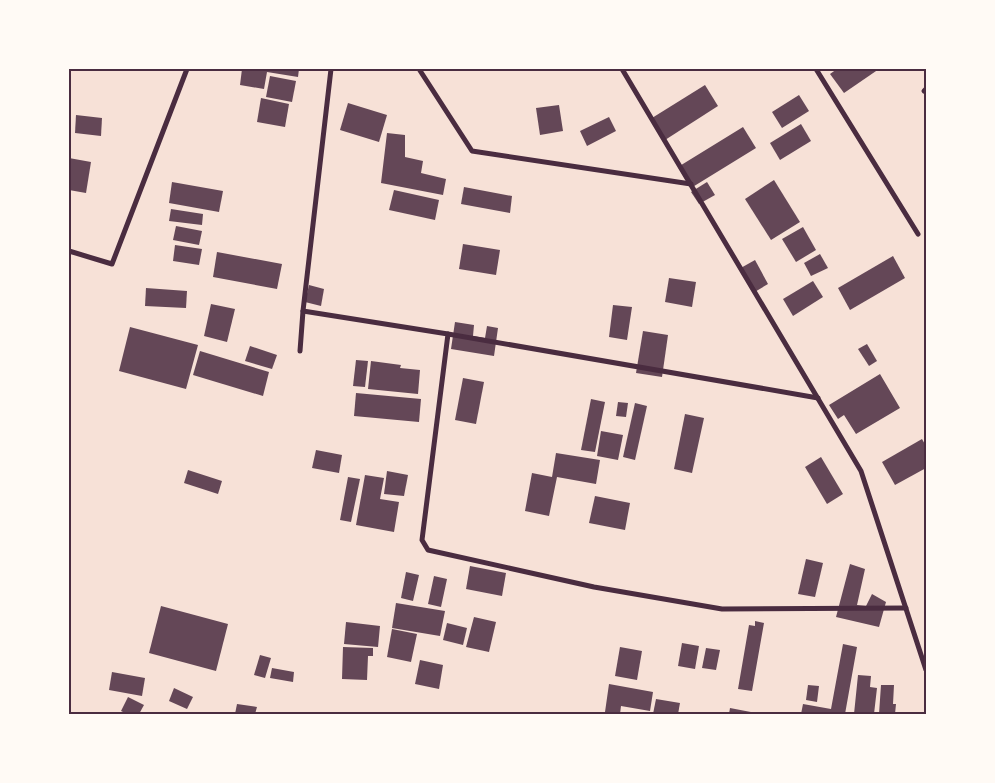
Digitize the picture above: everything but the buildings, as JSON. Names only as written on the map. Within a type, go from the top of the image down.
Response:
[{"type":"street","points":[[69,251],[112,264],[186,69]]},
{"type":"street","points":[[300,351],[331,69]]},
{"type":"street","points":[[419,69],[472,151],[691,184]]},
{"type":"street","points":[[622,69],[862,471],[926,670]]},
{"type":"street","points":[[816,69],[918,234]]},
{"type":"street","points":[[303,310],[818,398]]},
{"type":"street","points":[[448,334],[422,540],[428,550],[594,587],[722,609],[906,608]]}]
